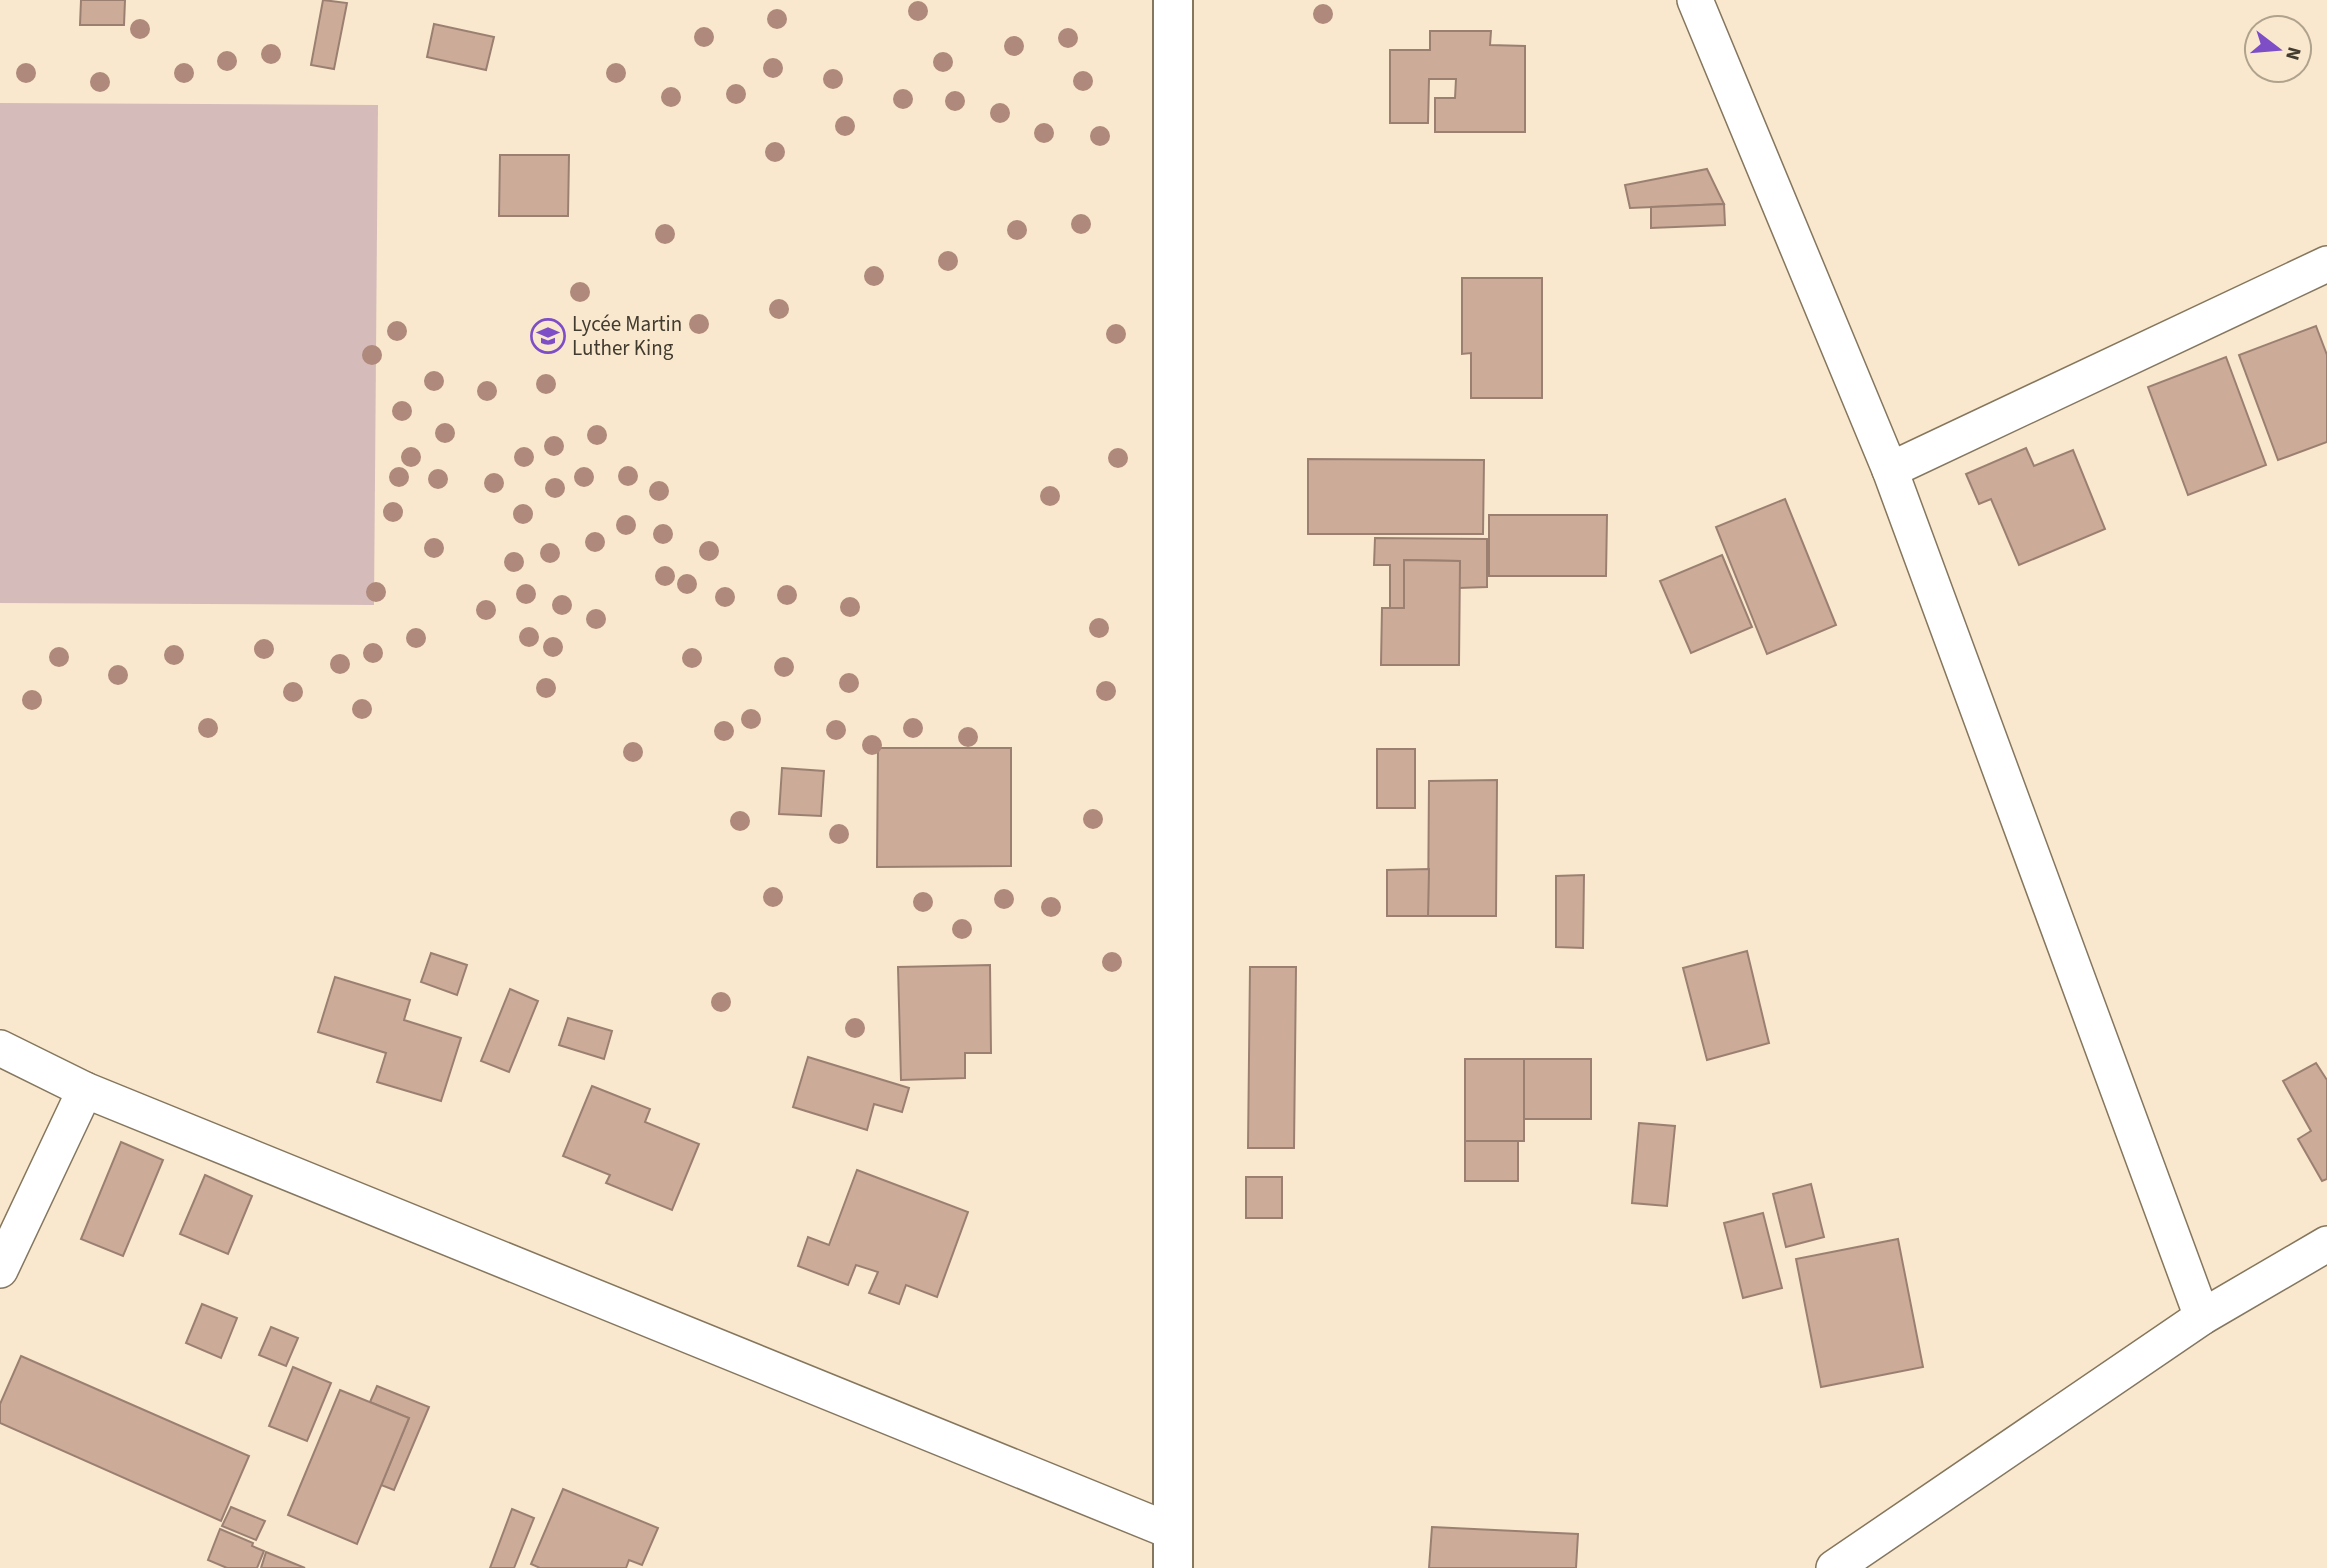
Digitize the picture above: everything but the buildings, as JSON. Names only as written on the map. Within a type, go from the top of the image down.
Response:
[{"type":"street","points":[[0,1048],[85,1090],[1173,1550],[1173,0]]},
{"type":"street","points":[[1695,0],[1891,470],[2202,1317]]},
{"type":"street","points":[[1891,470],[2327,264]]},
{"type":"street","points":[[0,1270],[85,1090]]},
{"type":"street","points":[[1834,1568],[2202,1317],[2327,1244]]},
{"type":"shaded area","points":[[0,103],[378,105],[374,605],[0,603]]},
{"type":"place","name":"Lycée Martin Luther King","points":[[548,336]]}]
